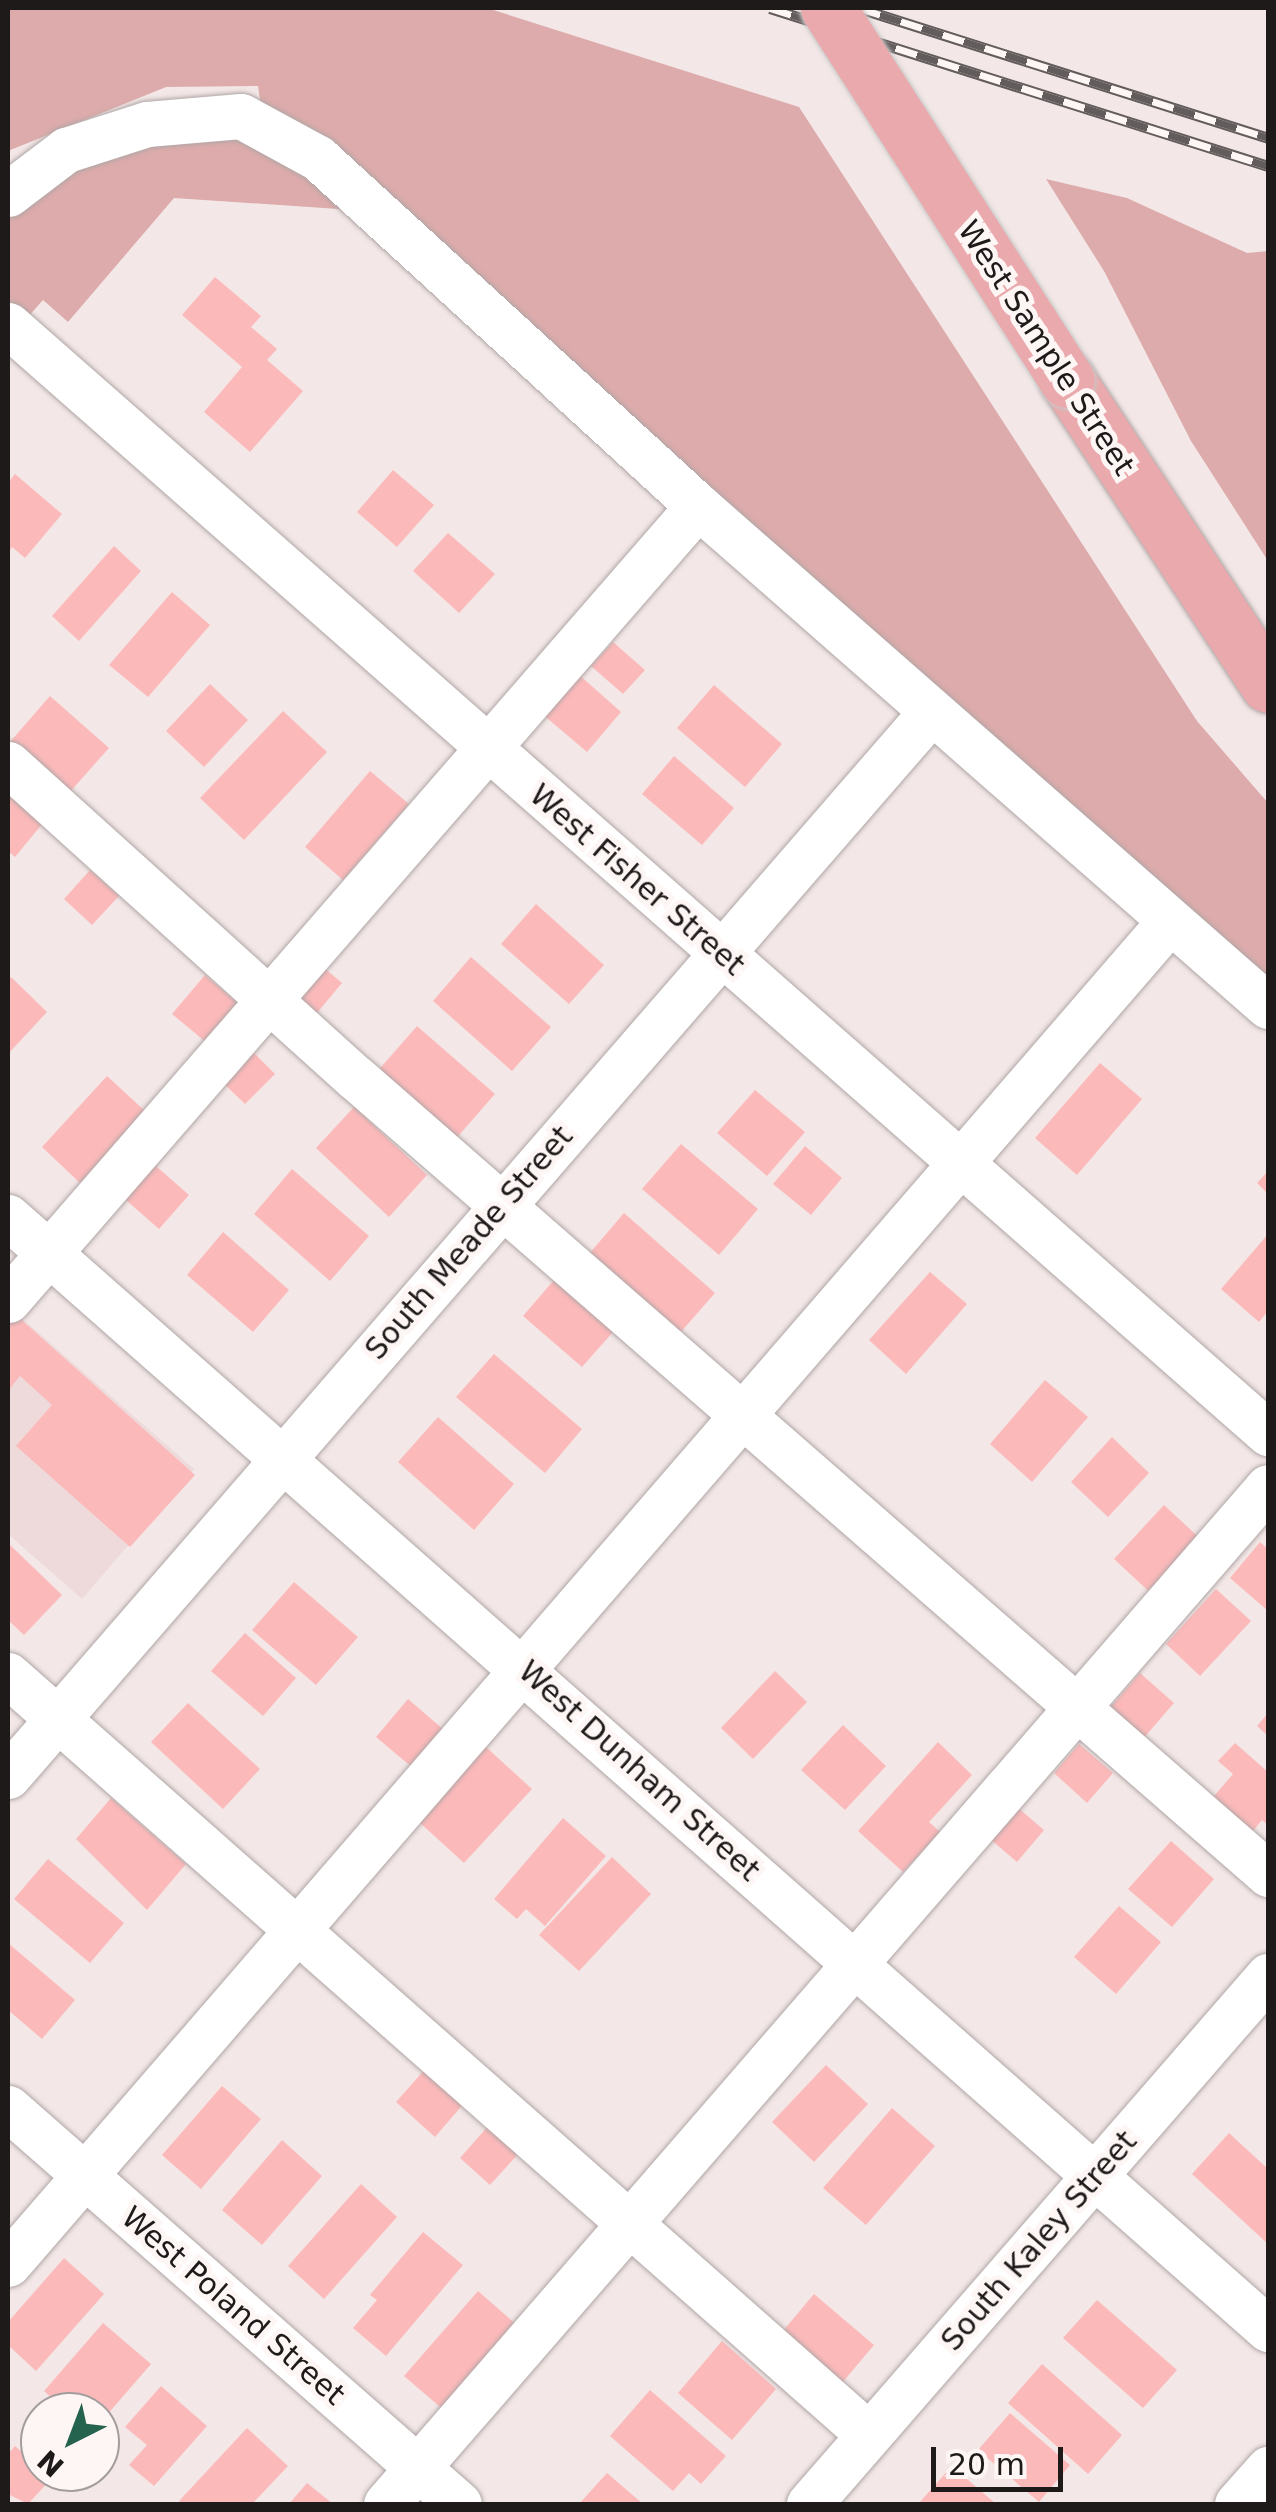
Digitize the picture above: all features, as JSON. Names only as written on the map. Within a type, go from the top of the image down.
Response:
[{"type":"main road","name":"West Sample Street","points":[[828,8],[1066,380],[1268,685]]},
{"type":"street","points":[[8,194],[66,150],[147,124],[241,116],[318,158],[698,506],[1268,1006]]},
{"type":"street","name":"West Fisher Street","points":[[8,325],[1268,1433]]},
{"type":"street","points":[[8,1300],[698,506]]},
{"type":"street","name":"South Meade Street","points":[[8,1776],[931,712]]},
{"type":"street","points":[[8,764],[1268,1874]]},
{"type":"street","points":[[8,2264],[748,1414],[1170,922]]},
{"type":"street","name":"West Dunham Street","points":[[8,1217],[1268,2329]]},
{"type":"street","points":[[386,2504],[1268,1487]]},
{"type":"street","points":[[8,1675],[870,2435]]},
{"type":"street","name":"South Kaley Street","points":[[809,2504],[1268,1976]]},
{"type":"street","name":"West Poland Street","points":[[8,2108],[459,2504]]},
{"type":"street","points":[[1237,2504],[1268,2469]]},
{"type":"shaded area","points":[[8,8],[487,8],[799,107],[1197,721],[1268,803],[1268,990],[261,107],[258,86],[166,87],[8,151]]},
{"type":"shaded area","points":[[163,133],[254,139],[353,210],[174,198],[68,322],[43,300],[27,318],[8,300],[8,214],[60,168]]},
{"type":"shaded area","points":[[1046,179],[1127,198],[1247,253],[1268,251],[1268,561],[1191,441],[1104,271]]},
{"type":"shaded area","points":[[9,1307],[194,1469],[82,1599],[8,1534]]},
{"type":"building","points":[[215,277],[261,316],[251,327],[277,349],[267,360],[303,391],[250,452],[204,412],[242,367],[182,315]]},
{"type":"building","points":[[393,470],[434,505],[397,547],[357,512]]},
{"type":"building","points":[[15,474],[62,514],[25,558],[12,547],[8,553],[8,483]]},
{"type":"building","points":[[448,533],[495,574],[459,613],[413,571]]},
{"type":"building","points":[[114,546],[141,571],[79,641],[52,616]]},
{"type":"building","points":[[172,592],[210,625],[148,697],[109,665]]},
{"type":"building","points":[[613,642],[645,670],[623,694],[591,666]]},
{"type":"building","points":[[577,673],[621,712],[587,752],[541,713]]},
{"type":"building","points":[[210,684],[248,720],[204,767],[166,731]]},
{"type":"building","points":[[714,685],[782,744],[745,787],[677,728]]},
{"type":"building","points":[[50,696],[109,748],[69,793],[10,742]]},
{"type":"building","points":[[283,711],[327,752],[244,840],[200,798]]},
{"type":"building","points":[[674,756],[734,808],[702,845],[642,794]]},
{"type":"building","points":[[370,771],[409,804],[343,880],[305,847]]},
{"type":"building","points":[[8,794],[43,823],[15,857],[8,851]]},
{"type":"building","points":[[90,870],[119,896],[92,925],[64,899]]},
{"type":"building","points":[[536,904],[604,965],[569,1004],[501,944]]},
{"type":"building","points":[[471,957],[551,1027],[512,1071],[433,1001]]},
{"type":"building","points":[[317,962],[342,983],[317,1013],[292,992]]},
{"type":"building","points":[[205,975],[240,1005],[207,1043],[172,1014]]},
{"type":"building","points":[[11,977],[47,1012],[8,1054],[8,981]]},
{"type":"building","points":[[417,1026],[495,1094],[453,1142],[375,1074]]},
{"type":"building","points":[[250,1049],[275,1074],[245,1104],[220,1080]]},
{"type":"building","points":[[1100,1063],[1142,1099],[1077,1175],[1035,1138]]},
{"type":"building","points":[[107,1076],[145,1111],[80,1183],[42,1147]]},
{"type":"building","points":[[755,1090],[805,1132],[767,1176],[717,1133]]},
{"type":"building","points":[[354,1107],[427,1175],[389,1217],[316,1148]]},
{"type":"building","points":[[681,1144],[758,1209],[719,1255],[642,1189]]},
{"type":"building","points":[[805,1146],[842,1178],[811,1215],[773,1184]]},
{"type":"building","points":[[149,1160],[189,1195],[159,1229],[119,1194]]},
{"type":"building","points":[[292,1169],[369,1236],[330,1281],[254,1214]]},
{"type":"building","points":[[1268,1171],[1268,1194],[1257,1183]]},
{"type":"building","points":[[624,1213],[715,1293],[680,1333],[589,1254]]},
{"type":"building","points":[[223,1232],[289,1290],[253,1332],[187,1275]]},
{"type":"building","points":[[1268,1234],[1268,1311],[1259,1322],[1221,1289]]},
{"type":"building","points":[[930,1272],[967,1304],[906,1374],[869,1340]]},
{"type":"building","points":[[554,1280],[613,1332],[582,1367],[523,1316]]},
{"type":"building","points":[[15,1314],[195,1475],[130,1547],[16,1446],[52,1405],[20,1376],[8,1391],[8,1323]]},
{"type":"building","points":[[494,1354],[582,1429],[545,1473],[456,1397]]},
{"type":"building","points":[[1045,1380],[1088,1417],[1032,1482],[990,1444]]},
{"type":"building","points":[[438,1417],[514,1484],[474,1530],[398,1462]]},
{"type":"building","points":[[1112,1437],[1149,1473],[1108,1517],[1071,1482]]},
{"type":"building","points":[[1164,1505],[1206,1544],[1156,1598],[1114,1559]]},
{"type":"building","points":[[1260,1542],[1268,1549],[1268,1611],[1230,1578]]},
{"type":"building","points":[[8,1543],[62,1595],[24,1635],[8,1620]]},
{"type":"building","points":[[294,1582],[358,1637],[316,1685],[252,1630]]},
{"type":"building","points":[[1216,1589],[1251,1621],[1200,1676],[1166,1644]]},
{"type":"building","points":[[245,1633],[296,1678],[263,1716],[211,1671]]},
{"type":"building","points":[[775,1671],[807,1702],[753,1759],[721,1728]]},
{"type":"building","points":[[1140,1673],[1174,1703],[1136,1747],[1102,1717]]},
{"type":"building","points":[[408,1699],[451,1736],[420,1774],[376,1737]]},
{"type":"building","points":[[188,1703],[260,1769],[223,1809],[151,1742]]},
{"type":"building","points":[[1268,1713],[1268,1736],[1257,1726]]},
{"type":"building","points":[[843,1725],[886,1766],[845,1810],[801,1770]]},
{"type":"building","points":[[938,1742],[972,1775],[929,1822],[940,1832],[903,1872],[858,1831]]},
{"type":"building","points":[[1235,1743],[1268,1772],[1268,1825],[1262,1820],[1248,1837],[1208,1803],[1233,1774],[1218,1761]]},
{"type":"building","points":[[1079,1744],[1113,1773],[1087,1803],[1054,1773]]},
{"type":"building","points":[[486,1747],[532,1789],[464,1863],[418,1821]]},
{"type":"building","points":[[111,1798],[186,1864],[147,1910],[76,1839]]},
{"type":"building","points":[[1017,1807],[1044,1830],[1017,1862],[990,1839]]},
{"type":"building","points":[[563,1818],[606,1856],[545,1926],[526,1909],[517,1919],[494,1899]]},
{"type":"building","points":[[1171,1841],[1214,1879],[1172,1927],[1128,1889]]},
{"type":"building","points":[[612,1857],[651,1894],[579,1971],[539,1935]]},
{"type":"building","points":[[48,1859],[124,1923],[90,1963],[14,1899]]},
{"type":"building","points":[[1119,1906],[1161,1942],[1116,1994],[1074,1957]]},
{"type":"building","points":[[8,1943],[75,2000],[42,2039],[8,2010]]},
{"type":"building","points":[[826,2065],[868,2104],[814,2162],[772,2122]]},
{"type":"building","points":[[427,2067],[466,2101],[435,2137],[396,2102]]},
{"type":"building","points":[[222,2086],[261,2119],[201,2189],[162,2155]]},
{"type":"building","points":[[892,2108],[935,2146],[866,2225],[823,2188]]},
{"type":"building","points":[[489,2125],[520,2152],[490,2185],[460,2158]]},
{"type":"building","points":[[1229,2133],[1268,2169],[1268,2244],[1192,2174]]},
{"type":"building","points":[[282,2140],[322,2176],[262,2245],[222,2210]]},
{"type":"building","points":[[361,2184],[397,2217],[324,2299],[288,2266]]},
{"type":"building","points":[[423,2232],[463,2265],[386,2356],[353,2328],[377,2300],[370,2295]]},
{"type":"building","points":[[64,2258],[104,2294],[36,2371],[8,2345],[8,2322]]},
{"type":"building","points":[[478,2291],[519,2327],[446,2412],[404,2376]]},
{"type":"building","points":[[814,2294],[874,2345],[837,2389],[777,2338]]},
{"type":"building","points":[[1097,2300],[1177,2370],[1143,2408],[1063,2338]]},
{"type":"building","points":[[103,2323],[151,2364],[120,2400],[120,2392],[44,2391]]},
{"type":"building","points":[[722,2341],[776,2389],[732,2440],[678,2393]]},
{"type":"building","points":[[1042,2364],[1122,2435],[1088,2474],[1008,2403]]},
{"type":"building","points":[[161,2386],[207,2426],[154,2486],[129,2465],[147,2445],[125,2427]]},
{"type":"building","points":[[650,2390],[726,2456],[701,2484],[689,2473],[673,2491],[610,2436]]},
{"type":"building","points":[[1010,2413],[1070,2465],[1039,2502],[978,2450]]},
{"type":"building","points":[[247,2428],[288,2466],[252,2504],[179,2501]]},
{"type":"building","points":[[15,2446],[20,2450],[20,2492],[39,2492],[28,2504],[8,2494],[8,2454]]},
{"type":"building","points":[[952,2466],[996,2504],[918,2504]]},
{"type":"building","points":[[607,2473],[643,2504],[579,2504]]},
{"type":"building","points":[[307,2483],[333,2504],[289,2504]]},
{"type":"railway","points":[[770,8],[1268,166]]},
{"type":"railway","points":[[859,8],[1268,138]]}]
